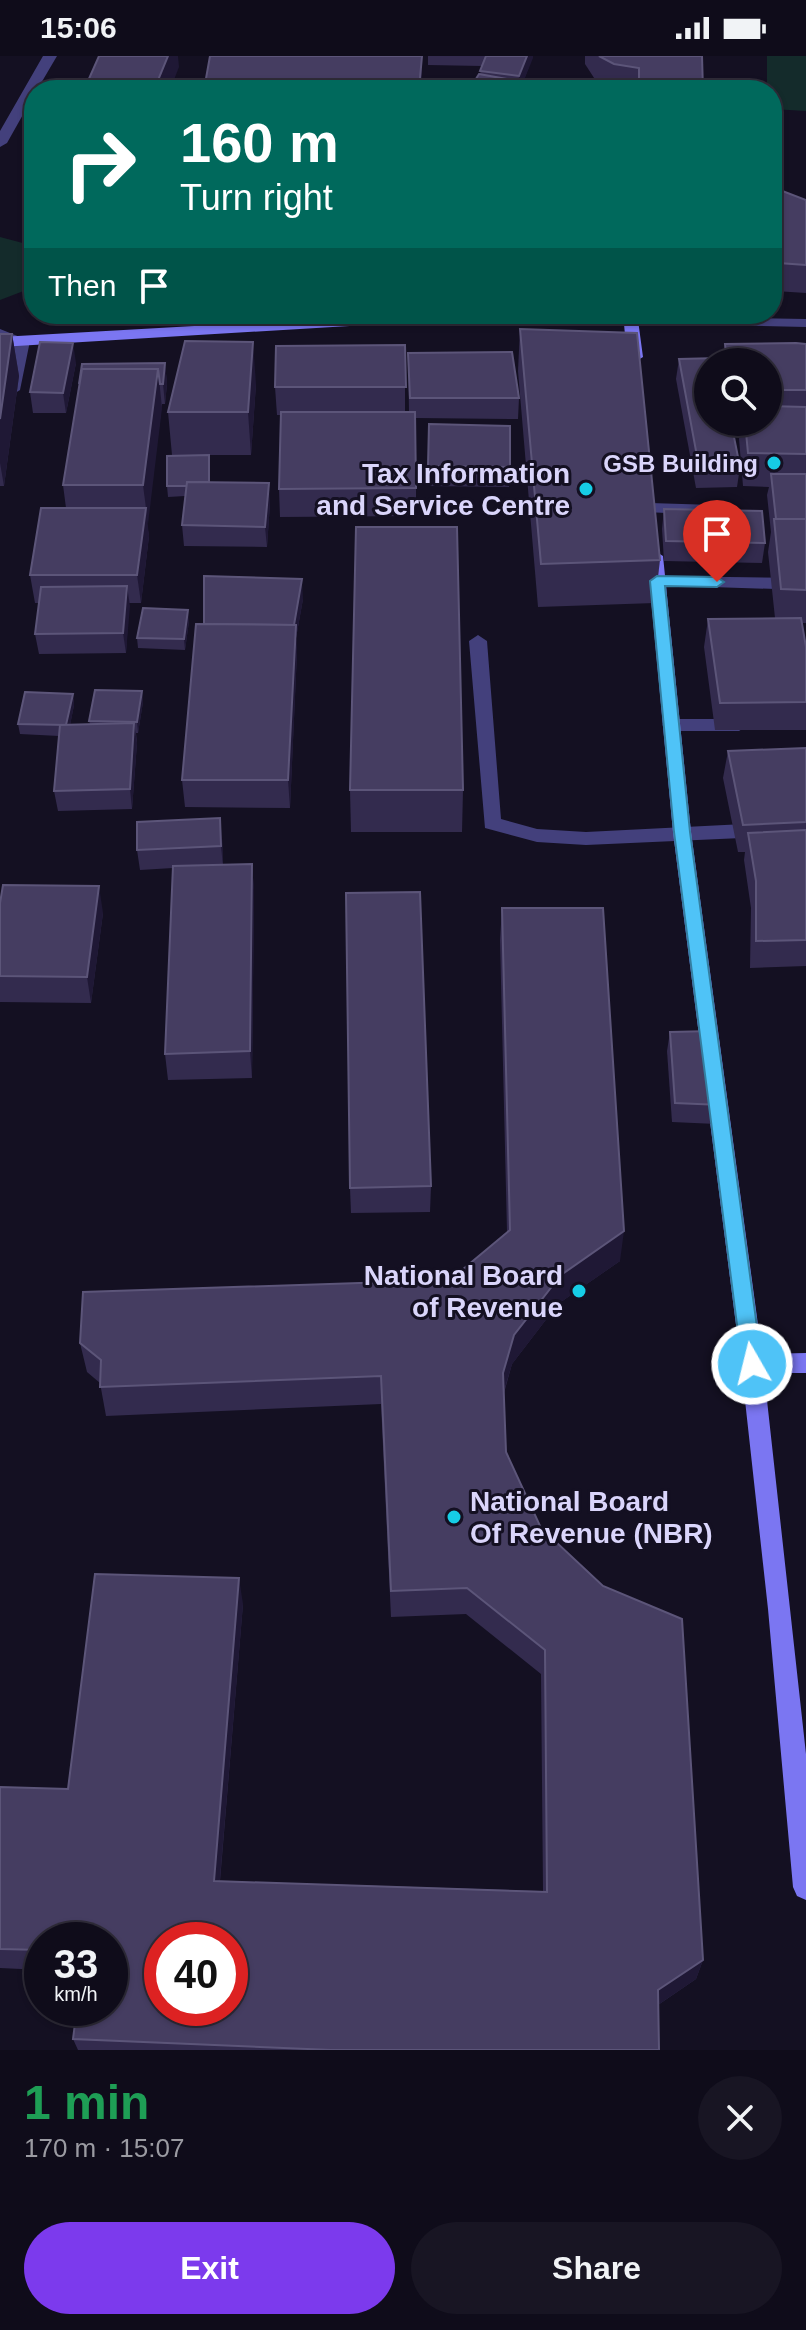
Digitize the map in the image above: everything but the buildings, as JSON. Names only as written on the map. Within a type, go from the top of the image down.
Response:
[{"type":"street","points":[[36,80],[50,56]]},
{"type":"street","points":[[0,143],[24,101]]},
{"type":"street","points":[[782,323],[806,323]]},
{"type":"street","points":[[0,342],[313,324]]},
{"type":"street","points":[[631,324],[637,383]]},
{"type":"street","points":[[0,333],[22,341]]},
{"type":"street","points":[[9,402],[22,341]]},
{"type":"street","points":[[731,510],[651,515],[682,832],[799,1745],[806,1887]]},
{"type":"street","points":[[657,581],[806,584]]},
{"type":"street","points":[[478,641],[492,823],[513,833],[550,837],[653,836],[682,832],[806,828]]},
{"type":"street","points":[[671,725],[750,725]]},
{"type":"street","points":[[752,1364],[806,1363]]},
{"type":"green space","points":[[767,56],[806,56],[806,111],[782,110],[782,80],[767,80]]},
{"type":"green space","points":[[0,237],[24,243],[24,291],[0,300]]},
{"type":"place","name":"GSB Building","points":[[774,463]]},
{"type":"place","name":"Tax Information and Service Centre","points":[[586,489]]},
{"type":"place","name":"National Board of Revenue","points":[[579,1291]]},
{"type":"place","name":"National Board Of Revenue (NBR)","points":[[454,1517]]},
{"type":"route","points":[[717,582],[657,581],[682,832],[752,1364]]}]
